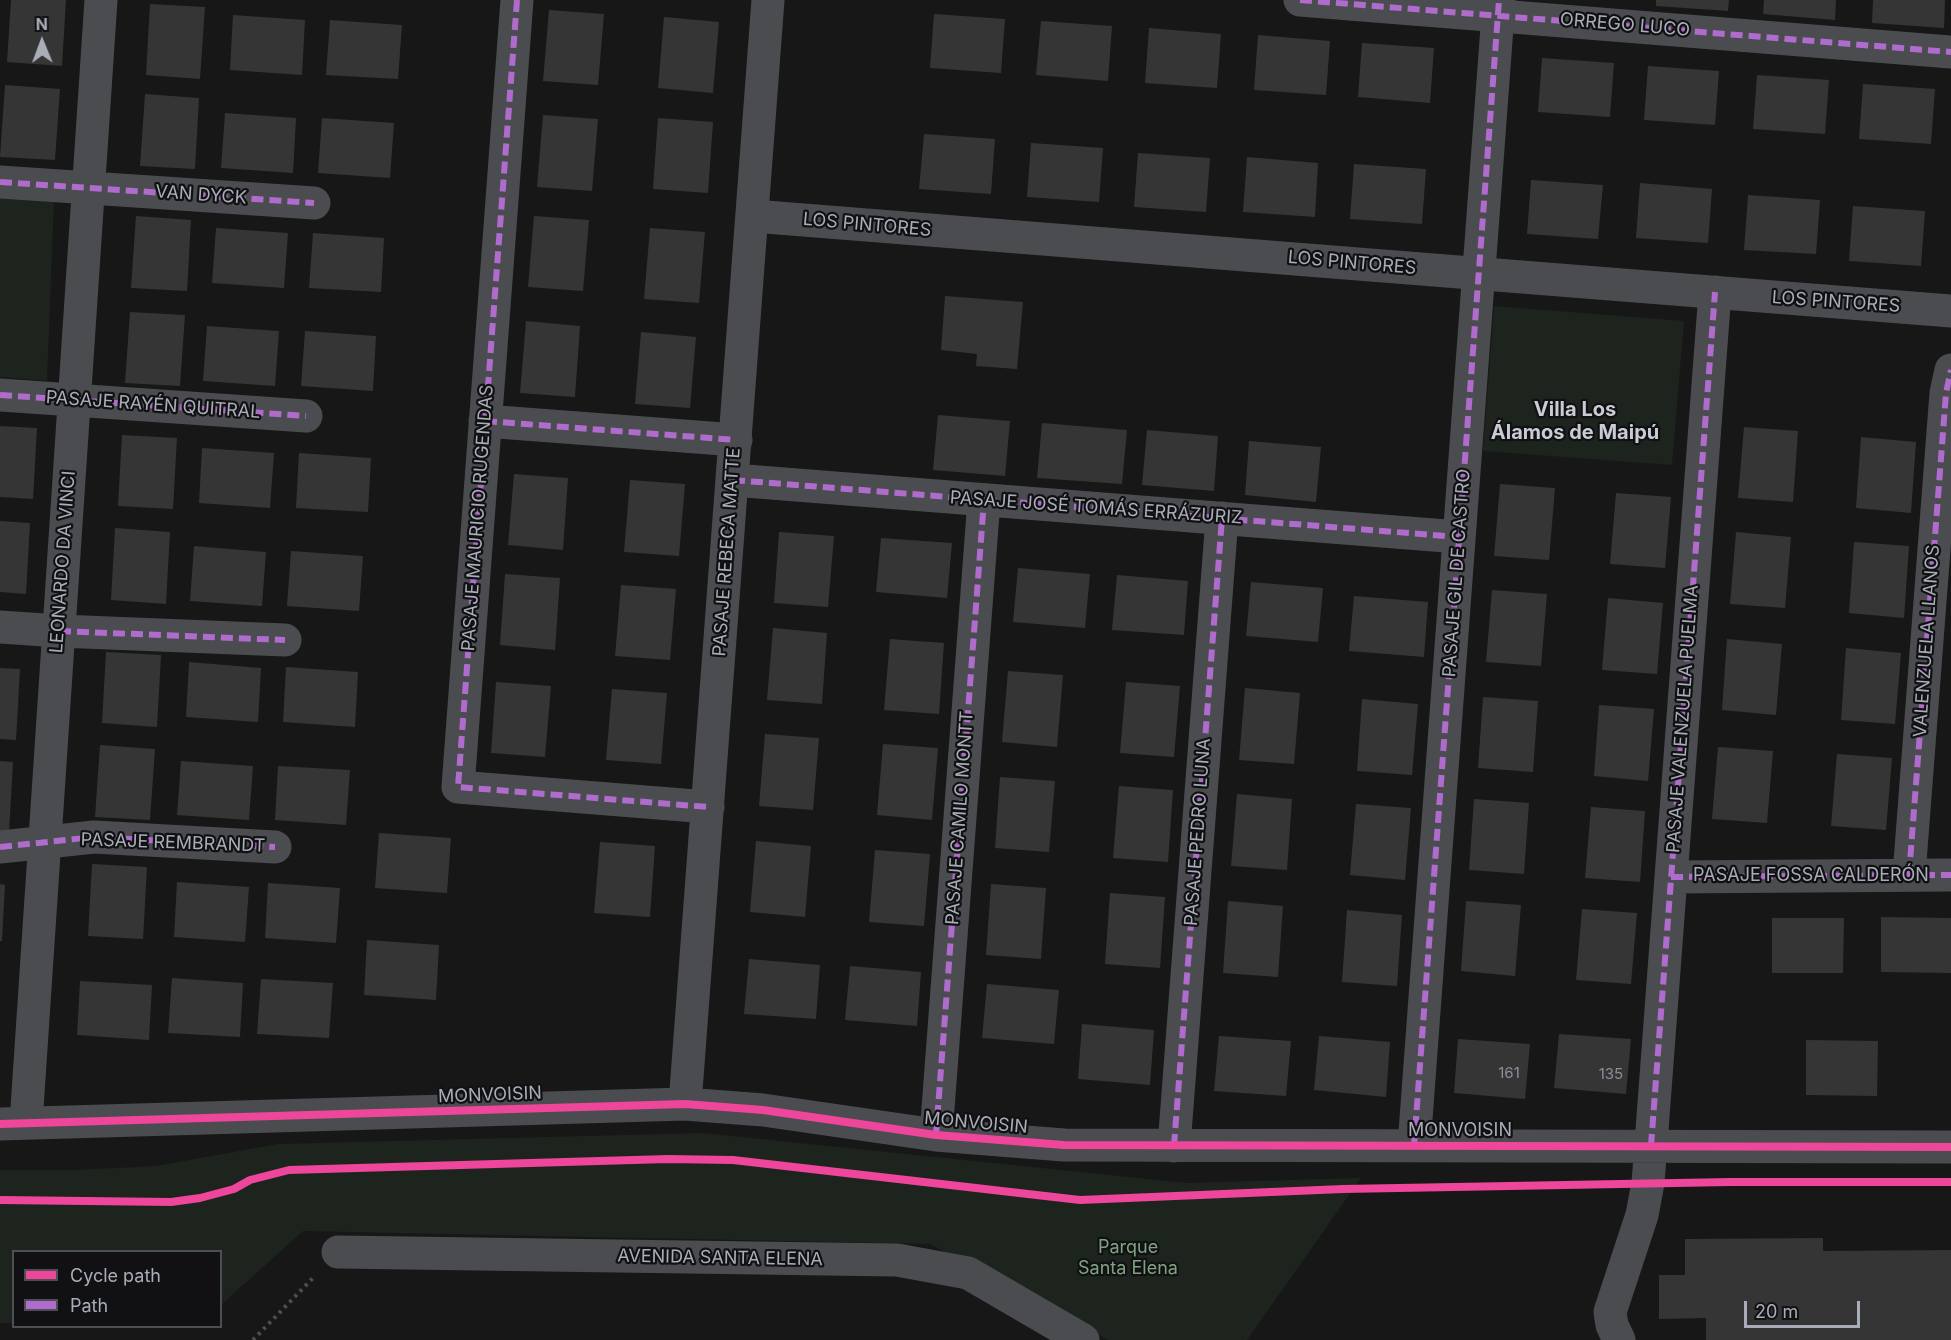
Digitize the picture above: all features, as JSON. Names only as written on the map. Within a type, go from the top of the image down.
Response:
[{"type":"street","name":"LEONARDO DA VINCI","points":[[13,1124],[45,843],[101,0]]},
{"type":"street","name":"PASAJE MAURICIO RUGENDAS","points":[[518,0],[458,787],[708,807]]},
{"type":"street","name":"PASAJE REBECA MATTE","points":[[685,1104],[768,0]]},
{"type":"street","name":"ORREGO LUCO","points":[[1300,0],[1499,7],[1951,52]]},
{"type":"street","name":"PASAJE GIL DE CASTRO","points":[[1414,1146],[1499,7]]},
{"type":"street","name":"VAN DYCK","points":[[0,182],[314,203]]},
{"type":"street","name":"LOS PINTORES","points":[[753,216],[1951,311]]},
{"type":"street","name":"PASAJE VALENZUELA PUELMA","points":[[1619,1340],[1612,1325],[1610,1312],[1642,1215],[1648,1184],[1716,292]]},
{"type":"street","name":"VALENZUELA LLANOS","points":[[1909,875],[1946,393],[1951,370]]},
{"type":"street","name":"PASAJE RAYÉN QUITRAL","points":[[0,395],[306,416]]},
{"type":"street","points":[[485,421],[736,440]]},
{"type":"street","name":"PASAJE JOSÉ TOMÁS ERRÁZURIZ","points":[[733,480],[1460,537]]},
{"type":"street","name":"PASAJE CAMILO MONTT","points":[[936,1135],[984,500]]},
{"type":"street","name":"PASAJE PEDRO LUNA","points":[[1174,1146],[1221,518]]},
{"type":"street","points":[[0,627],[285,640]]},
{"type":"street","name":"PASAJE REMBRANDT","points":[[0,848],[94,837],[275,847]]},
{"type":"street","name":"PASAJE FOSSA CALDERÓN","points":[[1671,877],[1951,875]]},
{"type":"street","name":"MONVOISIN","points":[[13,1124],[685,1104],[763,1110],[936,1135],[1064,1145],[1951,1147]]},
{"type":"street","name":"AVENIDA SANTA ELENA","points":[[338,1252],[897,1260],[968,1273],[1083,1340]]},
{"type":"path","points":[[253,1340],[338,1252]]},
{"type":"green space","points":[[0,198],[54,200],[47,381],[0,377]]},
{"type":"green space","points":[[1494,306],[1684,321],[1672,465],[1483,451]]},
{"type":"green space","name":"Parque Santa Elena","points":[[703,1133],[1187,1183],[1361,1178],[1247,1340],[1108,1340],[930,1244],[303,1231],[222,1304],[222,1250],[12,1250],[12,1323],[0,1323],[0,1170],[76,1170],[156,1166],[278,1144]]},
{"type":"building","points":[[11,0],[66,0],[62,66],[7,62]]},
{"type":"building","points":[[1656,0],[1729,0],[1728,11],[1656,6]]},
{"type":"building","points":[[1764,0],[1836,0],[1835,20],[1763,14]]},
{"type":"building","points":[[1873,0],[1945,0],[1944,28],[1872,23]]},
{"type":"building","points":[[150,4],[205,7],[200,79],[146,75]]},
{"type":"building","points":[[549,10],[604,14],[598,85],[543,81]]},
{"type":"building","points":[[934,14],[1005,19],[1001,73],[930,68]]},
{"type":"building","points":[[233,15],[305,20],[302,75],[230,70]]},
{"type":"building","points":[[664,17],[719,22],[713,93],[658,88]]},
{"type":"building","points":[[330,20],[402,25],[398,79],[326,75]]},
{"type":"building","points":[[1041,21],[1112,26],[1108,81],[1036,75]]},
{"type":"building","points":[[1149,28],[1221,34],[1217,88],[1145,83]]},
{"type":"building","points":[[1258,35],[1330,41],[1326,95],[1254,90]]},
{"type":"building","points":[[1362,43],[1434,48],[1430,103],[1358,97]]},
{"type":"building","points":[[1542,58],[1614,63],[1610,117],[1538,112]]},
{"type":"building","points":[[1648,66],[1719,71],[1715,125],[1644,120]]},
{"type":"building","points":[[1757,75],[1829,80],[1825,134],[1753,129]]},
{"type":"building","points":[[1863,84],[1935,89],[1931,144],[1859,139]]},
{"type":"building","points":[[5,85],[60,89],[55,160],[0,157]]},
{"type":"building","points":[[145,94],[199,98],[195,169],[140,166]]},
{"type":"building","points":[[225,113],[296,118],[293,173],[221,168]]},
{"type":"building","points":[[543,115],[598,119],[592,191],[537,187]]},
{"type":"building","points":[[322,118],[394,123],[390,178],[318,173]]},
{"type":"building","points":[[658,118],[713,122],[708,193],[653,189]]},
{"type":"building","points":[[924,134],[995,139],[991,194],[919,189]]},
{"type":"building","points":[[1031,143],[1103,148],[1099,202],[1027,197]]},
{"type":"building","points":[[1138,153],[1210,158],[1206,212],[1134,207]]},
{"type":"building","points":[[1247,157],[1318,163],[1315,217],[1243,212]]},
{"type":"building","points":[[1354,164],[1426,169],[1422,224],[1350,219]]},
{"type":"building","points":[[1531,180],[1603,185],[1598,239],[1527,234]]},
{"type":"building","points":[[1640,183],[1712,189],[1708,243],[1636,238]]},
{"type":"building","points":[[1748,195],[1820,200],[1816,254],[1744,250]]},
{"type":"building","points":[[1853,206],[1925,211],[1921,266],[1849,261]]},
{"type":"building","points":[[136,216],[191,220],[187,291],[131,288]]},
{"type":"building","points":[[534,216],[589,220],[583,291],[528,287]]},
{"type":"building","points":[[216,228],[288,233],[284,288],[212,283]]},
{"type":"building","points":[[650,228],[705,232],[699,303],[644,299]]},
{"type":"building","points":[[313,233],[384,238],[381,292],[309,288]]},
{"type":"building","points":[[945,296],[1023,302],[1017,369],[976,366],[977,354],[941,350]]},
{"type":"building","points":[[130,312],[185,315],[180,386],[125,383]]},
{"type":"building","points":[[526,321],[580,326],[575,397],[520,393]]},
{"type":"building","points":[[207,326],[279,331],[275,386],[203,381]]},
{"type":"building","points":[[305,331],[376,336],[373,391],[301,386]]},
{"type":"building","points":[[641,332],[696,337],[690,408],[635,404]]},
{"type":"building","points":[[938,415],[1010,421],[1005,476],[933,470]]},
{"type":"building","points":[[1042,423],[1127,430],[1122,484],[1037,478]]},
{"type":"building","points":[[0,426],[37,428],[33,499],[0,497]]},
{"type":"building","points":[[1744,427],[1798,431],[1793,502],[1738,498]]},
{"type":"building","points":[[1147,430],[1218,436],[1214,491],[1142,485]]},
{"type":"building","points":[[122,435],[177,438],[173,509],[118,506]]},
{"type":"building","points":[[1861,437],[1916,442],[1911,513],[1856,508]]},
{"type":"building","points":[[1249,441],[1321,447],[1316,502],[1245,495]]},
{"type":"building","points":[[202,448],[274,453],[270,508],[199,503]]},
{"type":"building","points":[[299,453],[371,458],[368,512],[296,508]]},
{"type":"building","points":[[514,474],[568,478],[563,550],[508,545]]},
{"type":"building","points":[[630,480],[685,484],[679,556],[624,552]]},
{"type":"building","points":[[1500,484],[1555,488],[1549,560],[1494,556]]},
{"type":"building","points":[[1616,493],[1671,497],[1665,568],[1610,564]]},
{"type":"building","points":[[0,521],[30,523],[26,594],[0,592]]},
{"type":"building","points":[[115,528],[170,532],[166,604],[111,600]]},
{"type":"building","points":[[779,532],[834,536],[828,607],[774,603]]},
{"type":"building","points":[[1736,532],[1791,537],[1785,608],[1730,604]]},
{"type":"building","points":[[881,538],[952,543],[947,598],[876,592]]},
{"type":"building","points":[[1854,542],[1909,546],[1904,618],[1849,613]]},
{"type":"building","points":[[194,546],[266,552],[262,606],[190,601]]},
{"type":"building","points":[[291,551],[363,556],[359,611],[287,606]]},
{"type":"building","points":[[1018,568],[1090,574],[1085,628],[1013,622]]},
{"type":"building","points":[[505,574],[560,578],[555,650],[500,645]]},
{"type":"building","points":[[1117,575],[1188,581],[1184,635],[1112,630]]},
{"type":"building","points":[[1251,582],[1323,588],[1318,642],[1246,636]]},
{"type":"building","points":[[621,585],[676,589],[670,660],[615,656]]},
{"type":"building","points":[[1492,590],[1547,594],[1541,666],[1486,662]]},
{"type":"building","points":[[1354,596],[1428,602],[1424,657],[1349,651]]},
{"type":"building","points":[[1608,598],[1663,603],[1657,674],[1602,670]]},
{"type":"building","points":[[773,628],[827,633],[822,704],[767,700]]},
{"type":"building","points":[[890,639],[944,643],[939,714],[884,710]]},
{"type":"building","points":[[1727,639],[1782,644],[1776,715],[1722,710]]},
{"type":"building","points":[[1846,648],[1901,653],[1895,724],[1841,720]]},
{"type":"building","points":[[106,652],[161,655],[157,727],[102,723]]},
{"type":"building","points":[[189,662],[261,668],[258,722],[186,717]]},
{"type":"building","points":[[286,667],[358,672],[355,727],[283,722]]},
{"type":"building","points":[[0,668],[20,669],[16,740],[0,739]]},
{"type":"building","points":[[1008,671],[1063,675],[1057,747],[1002,742]]},
{"type":"building","points":[[496,682],[551,686],[545,757],[491,753]]},
{"type":"building","points":[[1126,682],[1180,686],[1174,757],[1120,753]]},
{"type":"building","points":[[1245,688],[1300,693],[1294,764],[1239,760]]},
{"type":"building","points":[[612,689],[667,693],[661,764],[606,760]]},
{"type":"building","points":[[1483,697],[1538,701],[1533,772],[1478,768]]},
{"type":"building","points":[[1362,699],[1418,704],[1412,775],[1357,771]]},
{"type":"building","points":[[1599,705],[1654,709],[1648,781],[1594,776]]},
{"type":"building","points":[[765,734],[819,738],[813,810],[759,806]]},
{"type":"building","points":[[883,744],[938,748],[932,820],[877,815]]},
{"type":"building","points":[[100,745],[155,749],[150,820],[95,817]]},
{"type":"building","points":[[1718,747],[1773,751],[1767,823],[1712,819]]},
{"type":"building","points":[[1837,754],[1892,758],[1886,830],[1831,826]]},
{"type":"building","points":[[0,761],[13,762],[9,834],[0,833]]},
{"type":"building","points":[[181,761],[253,766],[249,820],[177,815]]},
{"type":"building","points":[[278,766],[350,770],[346,825],[275,820]]},
{"type":"building","points":[[1000,777],[1055,781],[1049,852],[995,848]]},
{"type":"building","points":[[1119,786],[1173,790],[1168,862],[1113,858]]},
{"type":"building","points":[[1237,794],[1292,799],[1287,870],[1231,866]]},
{"type":"building","points":[[1474,799],[1529,803],[1524,874],[1469,870]]},
{"type":"building","points":[[1356,804],[1411,808],[1405,880],[1350,875]]},
{"type":"building","points":[[1591,807],[1645,811],[1640,882],[1585,878]]},
{"type":"building","points":[[379,833],[451,838],[447,893],[375,888]]},
{"type":"building","points":[[756,841],[811,846],[805,917],[750,912]]},
{"type":"building","points":[[600,842],[655,846],[650,917],[594,913]]},
{"type":"building","points":[[875,850],[930,854],[924,926],[869,922]]},
{"type":"building","points":[[92,864],[147,867],[143,939],[88,936]]},
{"type":"building","points":[[177,882],[249,887],[245,942],[174,937]]},
{"type":"building","points":[[268,883],[340,888],[336,943],[265,938]]},
{"type":"building","points":[[0,884],[5,885],[2,941],[0,941]]},
{"type":"building","points":[[991,884],[1046,888],[1041,959],[986,955]]},
{"type":"building","points":[[1110,893],[1165,897],[1160,968],[1105,964]]},
{"type":"building","points":[[1228,901],[1283,906],[1278,977],[1223,973]]},
{"type":"building","points":[[1466,901],[1521,905],[1515,976],[1461,971]]},
{"type":"building","points":[[1582,909],[1637,913],[1631,984],[1576,980]]},
{"type":"building","points":[[1347,910],[1402,915],[1397,986],[1342,982]]},
{"type":"building","points":[[1881,917],[1951,918],[1951,973],[1881,972]]},
{"type":"building","points":[[1772,918],[1844,918],[1843,973],[1772,973]]},
{"type":"building","points":[[367,940],[439,945],[436,1000],[364,995]]},
{"type":"building","points":[[749,959],[820,965],[816,1019],[744,1014]]},
{"type":"building","points":[[850,966],[921,972],[917,1026],[845,1020]]},
{"type":"building","points":[[172,978],[243,983],[240,1037],[168,1033]]},
{"type":"building","points":[[261,979],[333,983],[329,1038],[257,1034]]},
{"type":"building","points":[[80,981],[152,985],[149,1040],[77,1035]]},
{"type":"building","points":[[987,984],[1059,990],[1054,1044],[982,1038]]},
{"type":"building","points":[[1082,1024],[1154,1030],[1150,1085],[1078,1079]]},
{"type":"building","points":[[1559,1034],[1631,1039],[1626,1094],[1554,1088]]},
{"type":"building","points":[[1219,1036],[1291,1041],[1286,1096],[1214,1091]]},
{"type":"building","points":[[1319,1036],[1390,1042],[1386,1097],[1314,1090]]},
{"type":"building","points":[[1458,1039],[1530,1044],[1525,1099],[1454,1093]]},
{"type":"building","points":[[1806,1040],[1878,1041],[1877,1096],[1806,1095]]},
{"type":"building","points":[[1823,1238],[1823,1251],[1951,1250],[1951,1340],[1706,1340],[1706,1318],[1659,1319],[1659,1275],[1685,1275],[1685,1239]]},
{"type":"marked path","points":[[517,0],[458,787],[708,807]]},
{"type":"marked path","points":[[1300,0],[1951,52]]},
{"type":"marked path","points":[[1414,1146],[1499,0]]},
{"type":"marked path","points":[[0,182],[314,203]]},
{"type":"marked path","points":[[1651,1146],[1715,292]]},
{"type":"marked path","points":[[1909,875],[1946,393],[1951,370]]},
{"type":"marked path","points":[[0,395],[306,416]]},
{"type":"marked path","points":[[485,421],[736,440]]},
{"type":"marked path","points":[[733,480],[1459,537]]},
{"type":"marked path","points":[[936,1135],[984,500]]},
{"type":"marked path","points":[[1174,1146],[1222,518]]},
{"type":"marked path","points":[[59,631],[285,640]]},
{"type":"marked path","points":[[0,847],[94,837],[275,847]]},
{"type":"marked path","points":[[1671,877],[1951,875]]},
{"type":"cycle path","points":[[0,1124],[685,1104],[763,1110],[936,1135],[1064,1145],[1951,1147]]},
{"type":"cycle path","points":[[0,1200],[171,1202],[200,1198],[234,1189],[250,1180],[289,1170],[668,1159],[733,1160],[1080,1200],[1343,1189],[1731,1182],[1951,1182]]},
{"type":"district","name":"Villa Los Álamos de Maipú","points":[[1575,422]]}]
